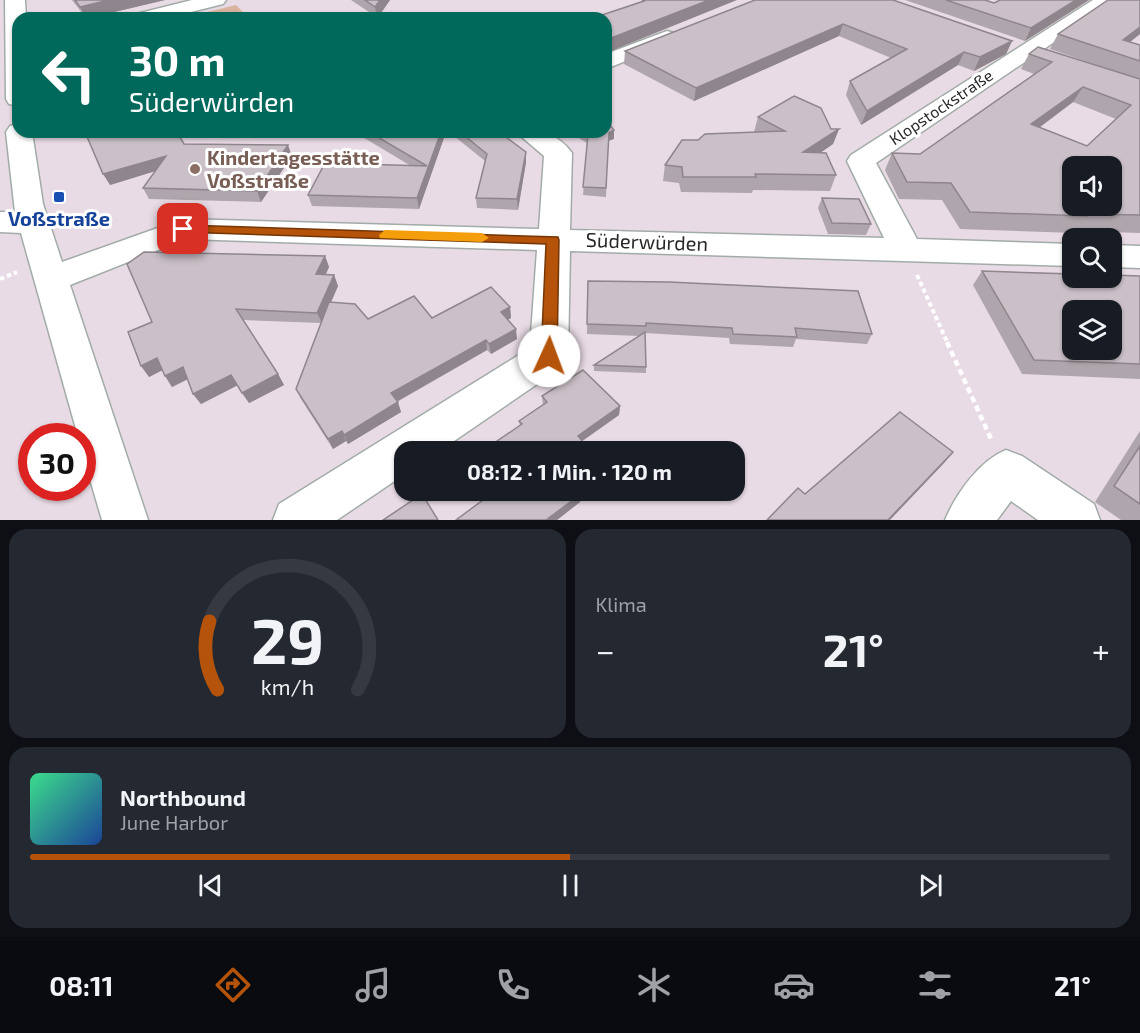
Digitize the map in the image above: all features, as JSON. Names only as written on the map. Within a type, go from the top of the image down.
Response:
[{"type":"street","points":[[167,12],[216,0]]},
{"type":"street","name":"Klopstockstraße","points":[[906,250],[861,161],[1106,0]]},
{"type":"street","points":[[612,60],[683,31]]},
{"type":"street","points":[[20,138],[28,204],[17,223],[51,279],[125,520]]},
{"type":"street","points":[[296,520],[549,356],[558,153],[537,138]]},
{"type":"street","name":"Süderwürden","points":[[51,279],[183,229],[1062,255]]},
{"type":"street","points":[[1122,256],[1140,257]]},
{"type":"street","points":[[968,520],[1005,471],[1077,520]]},
{"type":"path","points":[[906,250],[1005,471]]},
{"type":"shaded area","points":[[236,5],[243,12],[207,12]]},
{"type":"building","points":[[75,0],[109,0],[80,7]]},
{"type":"building","points":[[365,0],[380,0],[375,7]]},
{"type":"building","points":[[642,0],[709,0],[612,38],[611,12],[644,1]]},
{"type":"building","points":[[755,0],[893,0],[1012,41],[980,57],[964,52],[867,111],[850,81],[907,49],[843,24],[696,88],[625,51]]},
{"type":"building","points":[[946,0],[985,0],[994,3],[1000,0],[1076,0],[1031,28]]},
{"type":"building","points":[[1108,0],[1140,0],[1140,27],[1123,40],[1140,45],[1140,61],[1058,34]]},
{"type":"building","points":[[1038,47],[1140,79],[1140,215],[1122,215],[1122,156],[1062,156],[1062,215],[970,212],[951,183],[907,182],[892,153],[920,154],[1052,62],[1029,54]],"holes":[[[1083,87],[1131,105],[1087,146],[1031,124]]]},
{"type":"building","points":[[794,96],[821,108],[831,129],[839,129],[803,152],[826,153],[836,175],[755,174],[756,177],[683,177],[682,167],[665,165],[682,140],[698,140],[705,134],[785,131],[758,117]]},
{"type":"building","points":[[88,138],[180,138],[184,144],[288,145],[257,191],[143,188],[166,156],[103,174]]},
{"type":"building","points":[[379,138],[439,138],[417,198],[308,195],[325,163],[427,166]]},
{"type":"building","points":[[467,138],[507,138],[526,152],[517,199],[476,198],[487,154]]},
{"type":"building","points":[[588,138],[609,138],[606,188],[583,187]]},
{"type":"building","points":[[822,198],[859,199],[871,224],[832,223]]},
{"type":"building","points":[[144,252],[325,256],[316,274],[334,275],[317,313],[236,309],[278,374],[242,393],[231,375],[193,394],[183,367],[165,376],[157,358],[141,366],[128,332],[152,322],[127,264]]},
{"type":"building","points":[[982,271],[1062,274],[1062,288],[1122,288],[1122,275],[1140,276],[1140,364],[1034,360]]},
{"type":"building","points":[[588,281],[669,282],[858,291],[872,334],[795,328],[797,337],[733,334],[732,328],[646,323],[646,326],[587,324]]},
{"type":"building","points":[[491,287],[510,307],[501,312],[516,329],[489,344],[486,340],[391,393],[398,402],[344,435],[342,431],[328,439],[296,389],[329,302],[355,304],[368,319],[414,296],[432,318]]},
{"type":"building","points":[[645,332],[646,367],[594,365]]},
{"type":"building","points":[[583,370],[620,406],[578,436],[582,441],[497,441],[522,424],[519,421],[547,402],[542,396]]},
{"type":"building","points":[[900,412],[953,452],[888,520],[767,520],[798,488],[805,494]]},
{"type":"building","points":[[1140,446],[1140,504],[1114,486]]},
{"type":"building","points":[[412,501],[426,501],[438,520],[383,520]]},
{"type":"building","points":[[482,501],[572,501],[546,520],[456,520]]},
{"type":"slow traffic","points":[[385,235],[482,238]]},
{"type":"place","name":"Kindertagesstätte Voßstraße","points":[[195,169]]},
{"type":"place","name":"Voßstraße","points":[[59,197]]},
{"type":"route","points":[[183,229],[553,240],[549,356]]}]
